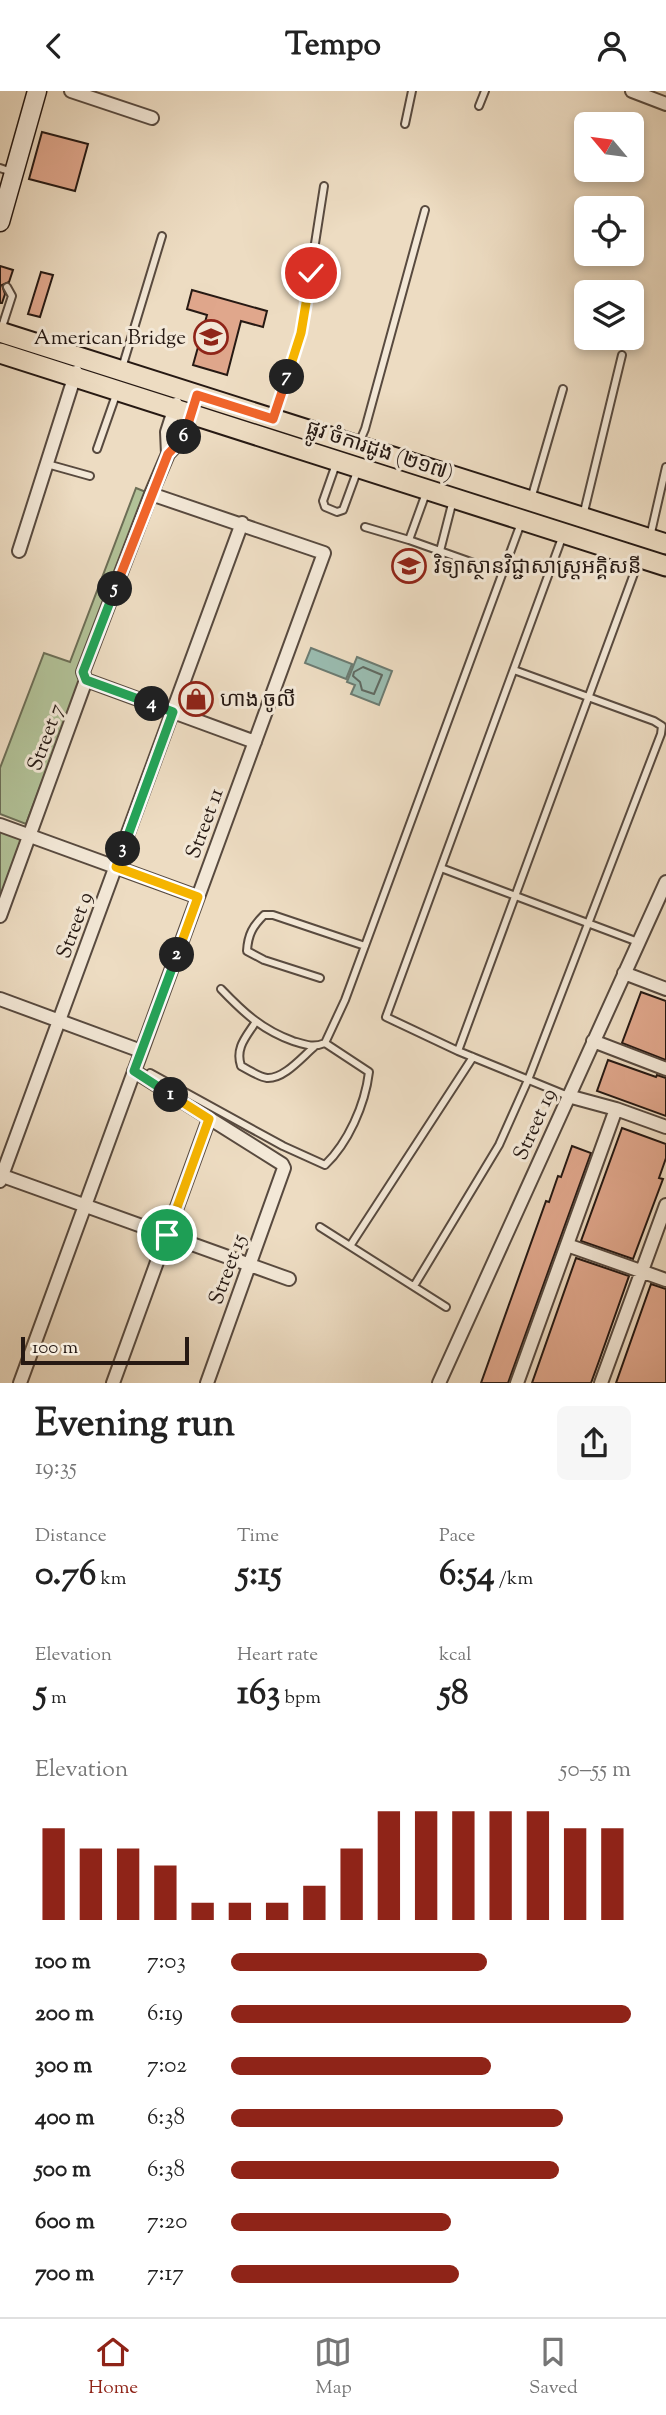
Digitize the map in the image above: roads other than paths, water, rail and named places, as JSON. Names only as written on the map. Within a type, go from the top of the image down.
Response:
[{"type":"main road","name":"ផ្លូវ ចំការដូង (២១៧)","points":[[0,332],[658,542]]},
{"type":"main road","name":"ផ្លូវ ចំការដូង (២១៧)","points":[[0,353],[666,566]]},
{"type":"street","points":[[0,222],[7,170],[37,91]]},
{"type":"street","points":[[71,91],[152,118]]},
{"type":"street","points":[[632,91],[666,104]]},
{"type":"street","points":[[19,551],[81,358]]},
{"type":"street","name":"Street 7","points":[[0,916],[86,680],[83,672],[168,454],[167,432],[183,412],[188,392]]},
{"type":"street","points":[[151,494],[242,523]]},
{"type":"street","name":"Street 11","points":[[20,1383],[324,552],[242,523]]},
{"type":"street","name":"Street 9","points":[[1,1177],[242,523]]},
{"type":"street","points":[[86,680],[255,741]]},
{"type":"street","points":[[0,825],[198,897]]},
{"type":"street","name":"Street 19","points":[[439,1383],[666,882]]},
{"type":"street","points":[[624,973],[666,989]]},
{"type":"street","points":[[0,999],[141,1051]]},
{"type":"street","points":[[593,1041],[666,1069]]},
{"type":"street","points":[[113,1383],[209,1119],[134,1071]]},
{"type":"street","points":[[568,1096],[666,1127]]},
{"type":"street","points":[[517,1383],[616,1109]]},
{"type":"street","name":"Street 15","points":[[207,1383],[284,1168],[282,1164],[209,1119]]},
{"type":"street","points":[[1,1177],[289,1279]]},
{"type":"street","points":[[601,1383],[666,1205]]},
{"type":"street","points":[[567,1245],[666,1280]]},
{"type":"lane","points":[[405,124],[411,91]]},
{"type":"lane","points":[[479,106],[485,91]]},
{"type":"lane","points":[[273,419],[301,333],[324,186]]},
{"type":"lane","points":[[358,446],[425,210]]},
{"type":"lane","points":[[121,370],[162,236]]},
{"type":"lane","points":[[0,332],[12,296],[7,287]]},
{"type":"lane","points":[[582,518],[622,355]]},
{"type":"lane","points":[[531,501],[564,389]]},
{"type":"lane","points":[[97,449],[117,391]]},
{"type":"lane","points":[[337,461],[323,501],[325,507],[337,512],[344,510],[359,468]]},
{"type":"lane","points":[[47,464],[90,476]]},
{"type":"lane","points":[[658,542],[666,467]]},
{"type":"lane","points":[[409,540],[427,489]]},
{"type":"lane","points":[[440,551],[453,498]]},
{"type":"lane","points":[[326,1044],[345,1000],[522,520]]},
{"type":"lane","points":[[365,527],[502,573]]},
{"type":"lane","points":[[564,533],[386,1017],[458,1051],[568,1096]]},
{"type":"lane","points":[[458,1051],[640,557]]},
{"type":"lane","points":[[414,1286],[499,1145],[528,1080],[661,734],[662,726],[654,721],[514,670]]},
{"type":"lane","points":[[441,868],[638,942]]},
{"type":"lane","points":[[320,978],[264,960],[247,951],[253,926],[264,915],[273,915],[365,946]]},
{"type":"lane","points":[[221,989],[255,1023],[278,1035],[314,1047]]},
{"type":"lane","points":[[150,1073],[283,1146],[325,1165],[338,1153],[355,1120],[369,1072],[326,1044],[314,1047],[291,1067],[274,1077],[265,1078],[241,1066],[238,1057],[240,1046],[255,1023]]},
{"type":"lane","points":[[350,1246],[473,1057]]},
{"type":"lane","points":[[320,1227],[446,1307]]},
{"type":"water","points":[[311,648],[352,664],[346,679],[305,663]]},
{"type":"water","points":[[357,657],[392,671],[379,705],[351,694],[355,685],[347,682]]},
{"type":"place","name":"American Bridge","points":[[211,337]]},
{"type":"place","name":"វិទ្យាស្ថានវិជ្ជាសាស្រ្តអគ្គិសនី","points":[[409,566]]},
{"type":"place","name":"ហាង ចូលី","points":[[196,699]]}]
